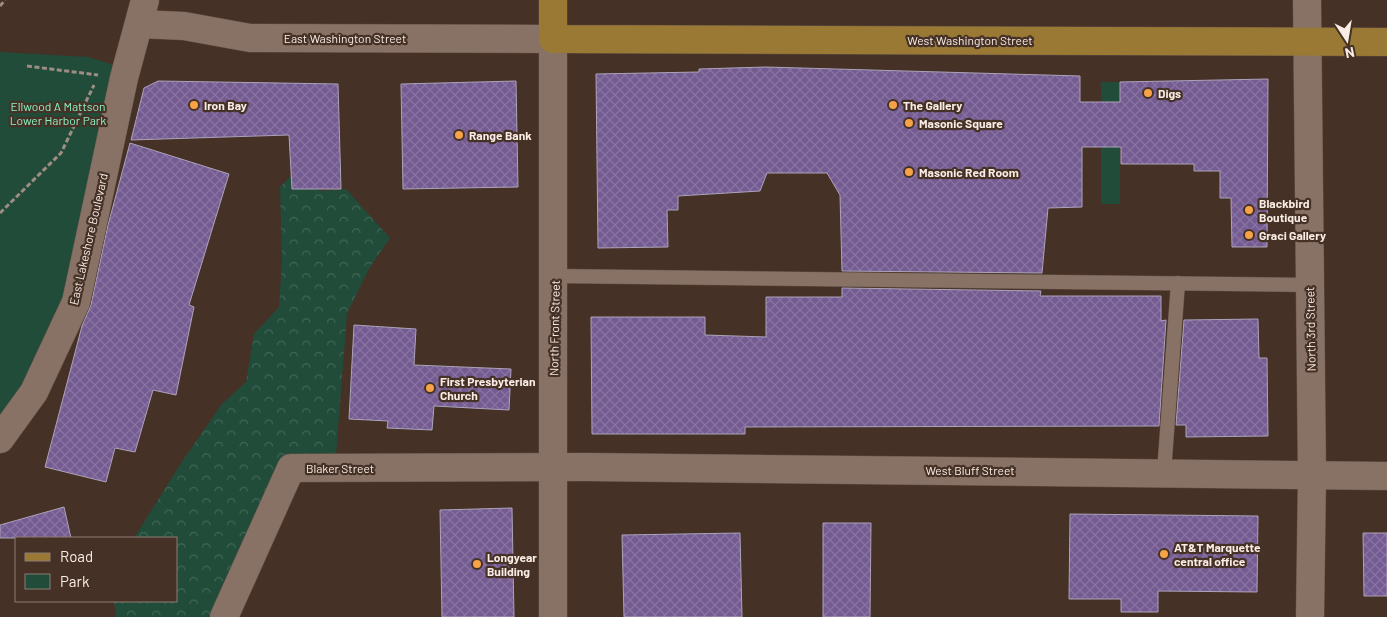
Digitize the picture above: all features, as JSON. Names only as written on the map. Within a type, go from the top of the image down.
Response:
[{"type":"main road","points":[[553,0],[553,39]]},
{"type":"main road","name":"West Washington Street","points":[[553,39],[1387,42]]},
{"type":"street","name":"North 3rd Street","points":[[1307,0],[1312,476],[1310,617]]},
{"type":"street","name":"East Washington Street","points":[[142,12],[184,26],[250,38],[553,39]]},
{"type":"street","name":"East Lakeshore Boulevard","points":[[0,439],[34,392],[76,302],[124,78],[142,12]]},
{"type":"street","name":"North Front Street","points":[[553,39],[553,617]]},
{"type":"street","name":"West Bluff Street","points":[[552,467],[1164,472],[1387,476]]},
{"type":"street","name":"Blaker Street","points":[[224,617],[292,468],[552,467]]},
{"type":"lane","points":[[554,276],[1310,286]]},
{"type":"lane","points":[[1164,472],[1178,283]]},
{"type":"path","points":[[0,6],[5,0]]},
{"type":"path","points":[[27,66],[98,75]]},
{"type":"path","points":[[0,213],[61,153],[101,66]]},
{"type":"green space","name":"Ellwood A Mattson Lower Harbor Park","points":[[0,52],[88,57],[127,69],[76,302],[0,439]]},
{"type":"green space","points":[[1101,82],[1120,82],[1120,204],[1101,204]]},
{"type":"green space","points":[[296,171],[315,183],[319,191],[346,189],[390,238],[370,267],[347,313],[336,455],[323,459],[299,454],[282,464],[214,617],[116,617],[114,602],[178,602],[178,537],[135,537],[183,460],[222,404],[246,382],[254,334],[279,307],[282,261],[280,187]]},
{"type":"building","points":[[766,67],[1080,76],[1080,102],[1120,102],[1120,82],[1268,79],[1267,247],[1232,247],[1231,198],[1220,198],[1220,171],[1194,171],[1194,164],[1121,164],[1121,147],[1082,147],[1082,207],[1048,208],[1042,273],[842,271],[840,195],[827,173],[767,173],[760,191],[678,196],[678,210],[667,210],[668,247],[598,248],[596,74],[699,72],[699,69]]},
{"type":"building","points":[[158,81],[338,84],[341,189],[292,189],[289,135],[131,140],[144,88]]},
{"type":"building","name":"Range Bank","points":[[516,81],[518,187],[403,189],[401,84]]},
{"type":"building","points":[[130,143],[229,174],[189,305],[194,307],[176,395],[153,390],[135,452],[115,448],[106,482],[45,467],[82,326],[91,305],[108,225]]},
{"type":"building","points":[[842,288],[1041,291],[1040,296],[1161,296],[1161,321],[1166,320],[1159,426],[745,427],[745,434],[592,434],[591,317],[705,317],[705,335],[766,337],[766,297],[842,297]]},
{"type":"building","points":[[1258,319],[1259,358],[1267,358],[1268,436],[1186,437],[1186,425],[1176,425],[1184,320]]},
{"type":"building","name":"First Presbyterian Church","points":[[354,325],[416,329],[414,365],[511,369],[509,410],[434,406],[432,430],[387,428],[388,421],[349,419]]},
{"type":"building","points":[[64,507],[71,537],[0,538],[0,525]]},
{"type":"building","name":"Longyear Building","points":[[512,508],[514,617],[442,617],[440,510]]},
{"type":"building","name":"AT&T Marquette central office","points":[[1070,514],[1258,516],[1257,592],[1158,591],[1158,612],[1121,612],[1121,599],[1069,599]]},
{"type":"building","points":[[823,523],[871,523],[870,617],[823,617]]},
{"type":"building","points":[[740,533],[742,617],[624,617],[622,535]]},
{"type":"building","points":[[1363,533],[1387,533],[1387,596],[1364,596]]},
{"type":"place","name":"Digs","points":[[1148,93]]},
{"type":"place","name":"Iron Bay","points":[[194,105]]},
{"type":"place","name":"The Gallery","points":[[893,105]]},
{"type":"place","name":"Masonic Square","points":[[909,123]]},
{"type":"place","name":"Range Bank","points":[[459,135]]},
{"type":"place","name":"Masonic Red Room","points":[[909,172]]},
{"type":"place","name":"Blackbird Boutique","points":[[1249,210]]},
{"type":"place","name":"Graci Gallery","points":[[1249,235]]},
{"type":"place","name":"First Presbyterian Church","points":[[430,388]]},
{"type":"place","name":"AT&T Marquette central office","points":[[1164,554]]},
{"type":"place","name":"Longyear Building","points":[[477,564]]}]
